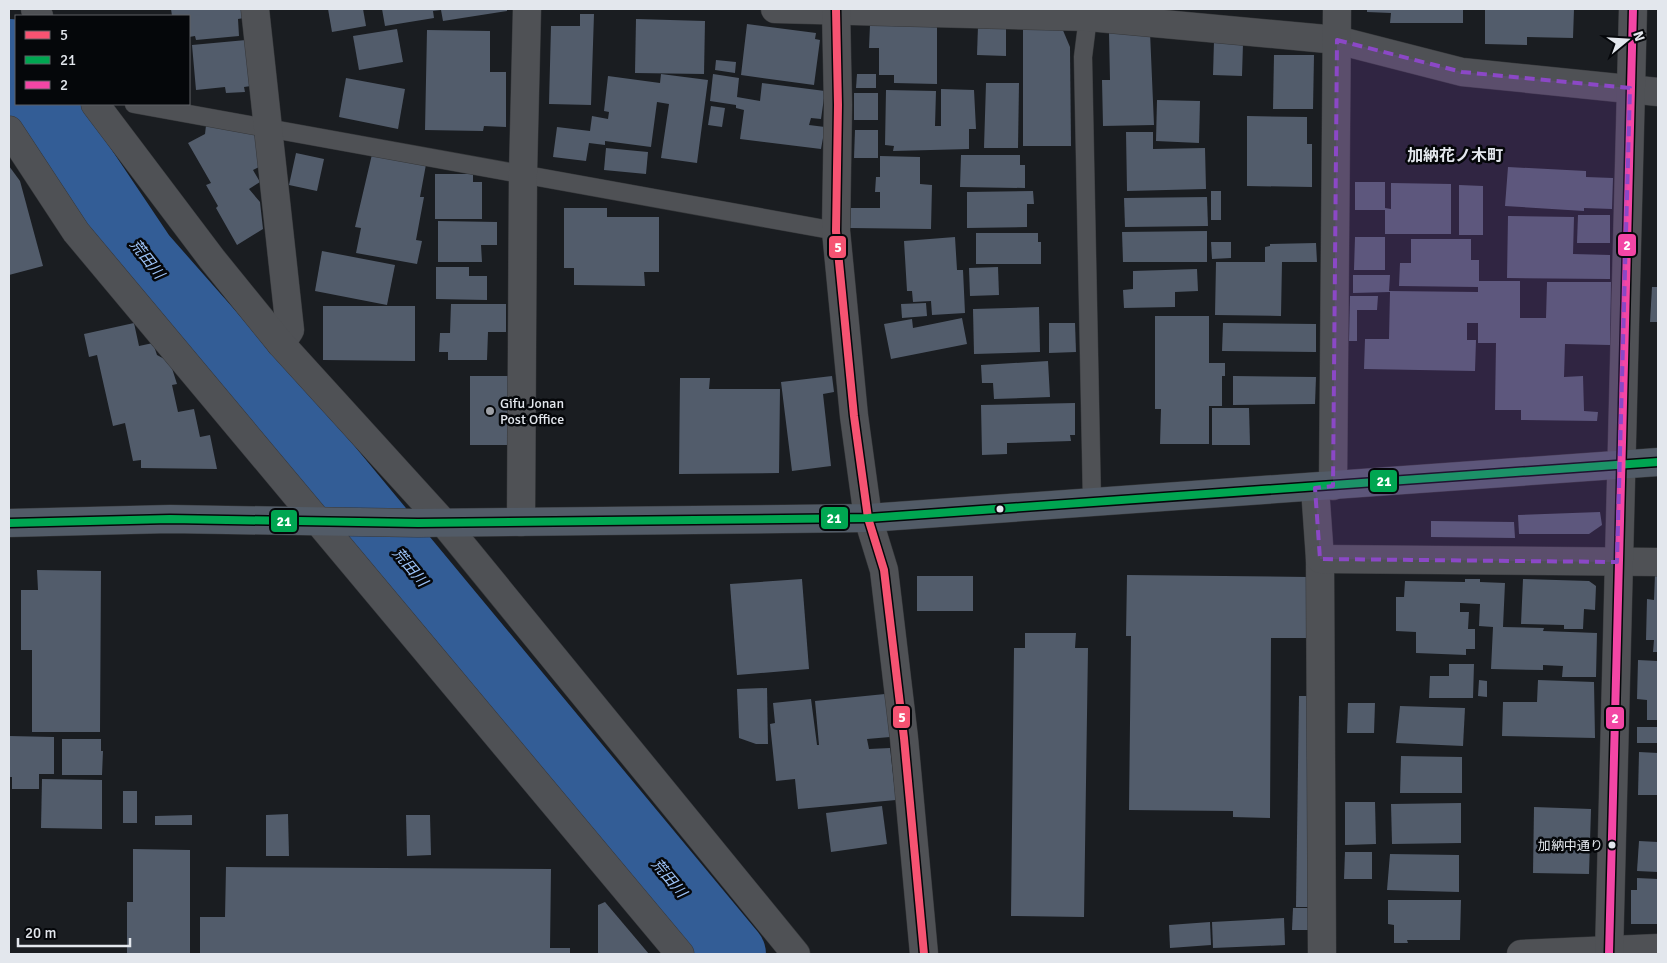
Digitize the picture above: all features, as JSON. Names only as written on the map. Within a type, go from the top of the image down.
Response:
[{"type":"highway","points":[[9,523],[170,519],[521,522],[868,518],[1658,462]]},
{"type":"street","points":[[255,9],[290,330],[281,344]]},
{"type":"street","points":[[521,522],[523,174],[527,9]]},
{"type":"street","points":[[775,9],[1089,13],[1337,40],[1462,72],[1658,92]]},
{"type":"street","points":[[1322,954],[1320,559],[1324,487],[1337,9]]},
{"type":"street","points":[[1609,952],[1617,562],[1633,9]]},
{"type":"street","points":[[836,10],[838,105],[836,231],[854,416],[868,518],[884,570],[904,738],[924,954]]},
{"type":"street","points":[[96,105],[212,259],[281,344],[796,954]]},
{"type":"street","points":[[9,130],[76,232],[328,520],[680,954]]},
{"type":"street","points":[[1320,559],[1658,562]]},
{"type":"street","points":[[1521,954],[1609,952],[1658,948]]},
{"type":"lane","points":[[1089,13],[1083,57],[1092,502]]},
{"type":"lane","points":[[140,105],[836,231]]},
{"type":"highlighted area","points":[[1337,40],[1462,72],[1630,88],[1617,562],[1320,559],[1315,488],[1333,486]]},
{"type":"building","points":[[171,9],[243,9],[244,18],[238,19],[239,36],[196,40],[195,36],[190,37],[190,15],[172,15]]},
{"type":"building","points":[[328,9],[363,9],[366,26],[332,32]]},
{"type":"building","points":[[382,9],[507,9],[507,11],[443,21],[441,10],[433,11],[434,18],[385,26]]},
{"type":"building","points":[[1367,9],[1463,9],[1463,23],[1390,23],[1391,13],[1367,12]]},
{"type":"building","points":[[1485,9],[1574,9],[1573,38],[1527,37],[1527,45],[1485,44]]},
{"type":"building","points":[[580,14],[594,14],[591,105],[549,104],[551,26],[580,26]]},
{"type":"building","points":[[636,19],[705,21],[704,74],[635,73]]},
{"type":"building","points":[[747,24],[816,33],[815,39],[820,40],[814,85],[741,75]]},
{"type":"building","points":[[870,25],[937,25],[937,84],[894,83],[894,75],[879,75],[879,48],[869,48]]},
{"type":"building","points":[[978,26],[1006,27],[1006,56],[977,55]]},
{"type":"building","points":[[1023,27],[1062,28],[1070,47],[1071,146],[1023,146]]},
{"type":"building","points":[[397,29],[403,62],[359,70],[353,36]]},
{"type":"building","points":[[427,30],[490,31],[490,72],[506,72],[506,127],[484,126],[483,131],[425,130]]},
{"type":"building","points":[[1150,32],[1154,125],[1103,126],[1102,80],[1110,80],[1109,33]]},
{"type":"building","points":[[246,40],[251,86],[244,87],[245,92],[226,93],[225,87],[196,90],[192,45]]},
{"type":"building","points":[[1214,41],[1243,43],[1242,76],[1213,75]]},
{"type":"building","points":[[1274,55],[1314,55],[1313,109],[1273,109]]},
{"type":"building","points":[[716,60],[736,62],[735,73],[715,70]]},
{"type":"building","points":[[661,74],[708,80],[697,163],[661,158],[669,104],[657,102],[651,147],[605,141],[605,145],[589,143],[586,161],[553,157],[557,127],[590,131],[592,116],[608,119],[609,112],[604,111],[608,76],[660,83]]},
{"type":"building","points":[[713,74],[739,78],[737,97],[760,101],[762,83],[825,91],[821,119],[811,118],[809,125],[825,127],[821,149],[740,139],[744,110],[736,108],[736,105],[710,101]]},
{"type":"building","points":[[857,74],[876,74],[876,88],[856,88]]},
{"type":"building","points":[[346,78],[405,89],[398,129],[339,117]]},
{"type":"building","points":[[986,83],[1019,83],[1018,148],[984,148]]},
{"type":"building","points":[[941,89],[974,90],[976,129],[969,129],[969,149],[893,151],[894,146],[885,145],[886,90],[936,91],[935,126],[941,126]]},
{"type":"building","points":[[854,93],[878,93],[878,120],[854,120]]},
{"type":"building","points":[[1157,100],[1200,101],[1199,143],[1156,141]]},
{"type":"building","points":[[711,106],[725,108],[722,127],[708,125]]},
{"type":"building","points":[[1247,116],[1307,117],[1307,144],[1312,144],[1312,187],[1247,186]]},
{"type":"building","points":[[207,117],[258,134],[261,166],[253,170],[260,182],[249,189],[260,202],[263,229],[237,245],[216,208],[218,206],[206,185],[211,183],[188,143],[205,134]]},
{"type":"building","points":[[855,130],[878,130],[878,158],[854,158]]},
{"type":"building","points":[[1126,132],[1153,132],[1153,149],[1205,148],[1206,189],[1127,191]]},
{"type":"building","points":[[606,148],[648,152],[646,174],[604,170]]},
{"type":"building","points":[[373,150],[427,159],[420,197],[424,197],[416,240],[422,241],[417,264],[356,253],[361,228],[355,227]]},
{"type":"building","points":[[296,153],[324,159],[317,191],[289,185]]},
{"type":"building","points":[[961,155],[1020,155],[1020,165],[1025,165],[1025,188],[960,187]]},
{"type":"building","points":[[880,156],[920,157],[920,184],[932,185],[931,229],[850,228],[851,208],[880,208],[880,192],[875,192],[876,177],[880,177]]},
{"type":"building","points":[[9,166],[20,181],[43,266],[9,275]]},
{"type":"building","points":[[1508,167],[1586,171],[1586,177],[1613,178],[1612,209],[1584,208],[1584,211],[1505,206]]},
{"type":"building","points":[[435,174],[473,174],[473,182],[482,182],[482,219],[435,219]]},
{"type":"building","points":[[1355,182],[1385,182],[1385,208],[1391,209],[1391,183],[1451,184],[1451,234],[1385,234],[1385,210],[1355,210]]},
{"type":"building","points":[[1459,185],[1483,186],[1483,235],[1459,235]]},
{"type":"building","points":[[1033,191],[1034,204],[1027,204],[1027,227],[967,228],[967,192]]},
{"type":"building","points":[[1211,191],[1221,191],[1221,220],[1211,220]]},
{"type":"building","points":[[1207,197],[1208,226],[1125,227],[1124,198]]},
{"type":"building","points":[[564,208],[607,208],[607,217],[659,217],[659,272],[644,272],[645,286],[574,285],[574,268],[564,268]]},
{"type":"building","points":[[1578,215],[1610,215],[1610,243],[1577,243]]},
{"type":"building","points":[[1508,216],[1574,217],[1573,254],[1610,255],[1610,279],[1507,278]]},
{"type":"building","points":[[438,221],[497,222],[497,245],[481,245],[482,262],[438,262]]},
{"type":"building","points":[[1207,231],[1207,262],[1123,262],[1122,232]]},
{"type":"building","points":[[976,233],[1038,233],[1038,242],[1041,242],[1041,264],[976,264]]},
{"type":"building","points":[[955,237],[957,270],[963,270],[965,313],[932,315],[931,301],[913,302],[912,291],[907,291],[904,241]]},
{"type":"building","points":[[1355,237],[1385,237],[1385,270],[1354,270]]},
{"type":"building","points":[[1411,239],[1471,239],[1471,260],[1479,260],[1479,281],[1520,281],[1520,318],[1546,318],[1547,282],[1611,282],[1610,345],[1565,344],[1564,377],[1583,376],[1584,411],[1598,412],[1597,421],[1521,420],[1521,410],[1495,410],[1496,343],[1478,343],[1478,323],[1467,323],[1467,340],[1476,340],[1475,371],[1364,369],[1365,339],[1389,339],[1390,292],[1353,293],[1353,275],[1390,275],[1389,291],[1478,292],[1478,287],[1399,286],[1400,263],[1411,263]]},
{"type":"building","points":[[1211,242],[1231,242],[1231,258],[1212,259]]},
{"type":"building","points":[[1316,243],[1317,262],[1282,262],[1281,316],[1215,315],[1216,262],[1265,262],[1265,247],[1270,246],[1270,244]]},
{"type":"building","points":[[322,251],[395,265],[387,305],[315,291]]},
{"type":"building","points":[[436,267],[469,267],[469,276],[487,276],[487,300],[436,299]]},
{"type":"building","points":[[998,267],[999,295],[970,296],[969,268]]},
{"type":"building","points":[[1197,269],[1198,291],[1175,292],[1175,307],[1124,308],[1123,290],[1133,289],[1133,271]]},
{"type":"building","points":[[1652,287],[1658,287],[1658,322],[1650,322]]},
{"type":"building","points":[[1350,296],[1378,296],[1377,310],[1357,310],[1357,341],[1349,341]]},
{"type":"building","points":[[926,303],[927,316],[902,318],[901,304]]},
{"type":"building","points":[[451,304],[506,304],[506,332],[488,332],[487,360],[448,360],[448,352],[439,352],[440,333],[450,333]]},
{"type":"building","points":[[323,306],[415,306],[415,361],[323,360]]},
{"type":"building","points":[[1039,307],[1040,352],[974,354],[973,309]]},
{"type":"building","points":[[1155,316],[1209,316],[1209,363],[1225,363],[1225,376],[1222,376],[1222,406],[1209,406],[1209,444],[1160,444],[1161,409],[1155,409]]},
{"type":"building","points":[[962,318],[967,344],[891,359],[884,324],[912,319],[913,328]]},
{"type":"building","points":[[134,323],[139,346],[153,343],[157,355],[170,362],[177,384],[172,385],[178,412],[194,409],[200,437],[210,435],[217,469],[141,468],[141,460],[133,461],[125,423],[113,426],[97,355],[89,357],[84,334]]},
{"type":"building","points":[[1049,323],[1075,323],[1076,352],[1049,353]]},
{"type":"building","points":[[1223,323],[1316,324],[1316,352],[1222,351]]},
{"type":"building","points":[[1048,361],[1050,397],[994,399],[993,383],[982,383],[981,365]]},
{"type":"building","name":"Gifu Jonan Post Office","points":[[470,376],[510,376],[510,445],[470,445]]},
{"type":"building","points":[[832,376],[834,392],[823,394],[831,466],[792,471],[781,382]]},
{"type":"building","points":[[1233,376],[1316,377],[1315,404],[1233,405]]},
{"type":"building","points":[[680,378],[710,378],[709,389],[780,389],[779,473],[679,474]]},
{"type":"building","points":[[1075,403],[1075,435],[1070,435],[1071,441],[1007,443],[1007,454],[982,455],[981,405]]},
{"type":"building","points":[[1212,408],[1249,408],[1250,445],[1212,445]]},
{"type":"building","points":[[1600,512],[1602,525],[1589,534],[1519,534],[1518,515]]},
{"type":"building","points":[[1431,521],[1514,522],[1515,538],[1431,537]]},
{"type":"building","points":[[37,570],[101,571],[100,732],[32,732],[32,650],[21,650],[21,590],[38,590]]},
{"type":"building","points":[[1655,574],[1658,574],[1658,652],[1653,652],[1654,640],[1646,640],[1647,599],[1654,600]]},
{"type":"building","points":[[1127,575],[1308,577],[1307,638],[1271,638],[1270,818],[1233,817],[1233,811],[1129,810],[1131,636],[1126,636]]},
{"type":"building","points":[[917,576],[973,576],[973,611],[917,611]]},
{"type":"building","points":[[802,579],[809,669],[737,675],[730,584]]},
{"type":"building","points":[[1465,579],[1505,583],[1503,627],[1544,628],[1543,631],[1597,633],[1596,677],[1562,677],[1563,666],[1543,665],[1543,670],[1491,669],[1493,627],[1479,626],[1480,604],[1460,603],[1460,612],[1469,612],[1468,629],[1475,629],[1475,649],[1466,649],[1466,655],[1416,653],[1416,632],[1396,631],[1396,597],[1404,597],[1405,581],[1465,582]]},
{"type":"building","points":[[1523,579],[1589,581],[1596,586],[1595,610],[1584,609],[1583,629],[1564,629],[1564,625],[1521,624]]},
{"type":"building","points":[[1025,633],[1076,633],[1075,648],[1088,648],[1084,917],[1011,916],[1014,648],[1025,648]]},
{"type":"building","points":[[1638,660],[1658,661],[1658,720],[1647,720],[1647,700],[1637,699]]},
{"type":"building","points":[[1449,664],[1474,664],[1473,698],[1429,698],[1430,676],[1449,676]]},
{"type":"building","points":[[1479,680],[1487,681],[1487,697],[1478,696]]},
{"type":"building","points":[[1538,680],[1594,682],[1595,738],[1502,736],[1503,702],[1537,702]]},
{"type":"building","points":[[767,688],[768,744],[756,744],[739,738],[737,689]]},
{"type":"building","points":[[885,694],[890,737],[867,739],[869,749],[890,748],[896,800],[798,809],[795,779],[776,781],[770,724],[775,723],[773,703],[811,699],[817,745],[819,745],[815,701]]},
{"type":"building","points":[[1299,696],[1313,696],[1311,907],[1296,907]]},
{"type":"building","points":[[1348,703],[1375,703],[1374,733],[1347,733]]},
{"type":"building","points":[[1400,706],[1465,708],[1463,746],[1396,743]]},
{"type":"building","points":[[1637,727],[1658,727],[1658,743],[1637,743]]},
{"type":"building","points":[[9,736],[54,737],[54,774],[39,774],[39,789],[12,789],[12,777],[9,777]]},
{"type":"building","points":[[62,739],[101,739],[101,751],[103,751],[102,775],[62,775]]},
{"type":"building","points":[[1639,752],[1658,753],[1658,795],[1638,795]]},
{"type":"building","points":[[1401,756],[1462,757],[1462,793],[1400,793]]},
{"type":"building","points":[[42,779],[102,780],[102,829],[41,828]]},
{"type":"building","points":[[123,791],[137,791],[137,823],[123,823]]},
{"type":"building","points":[[1345,802],[1375,802],[1376,844],[1345,845]]},
{"type":"building","points":[[1461,803],[1461,843],[1392,844],[1391,804]]},
{"type":"building","points":[[882,806],[887,844],[831,852],[826,813]]},
{"type":"building","points":[[1534,807],[1591,809],[1589,874],[1533,873]]},
{"type":"building","points":[[288,814],[289,856],[266,856],[266,815]]},
{"type":"building","points":[[192,815],[192,825],[155,825],[155,816]]},
{"type":"building","points":[[406,815],[430,815],[431,855],[407,856]]},
{"type":"building","points":[[1639,841],[1658,842],[1658,872],[1637,871]]},
{"type":"building","points":[[133,849],[190,850],[190,954],[127,954],[127,902],[133,902]]},
{"type":"building","points":[[1345,852],[1372,852],[1372,879],[1344,879]]},
{"type":"building","points":[[1390,854],[1459,855],[1459,892],[1387,890]]},
{"type":"building","points":[[226,867],[551,869],[550,948],[570,948],[570,954],[200,954],[200,917],[225,917]]},
{"type":"building","points":[[1637,878],[1658,879],[1658,924],[1631,924],[1631,890],[1637,890]]},
{"type":"building","points":[[1388,900],[1461,900],[1460,940],[1407,940],[1408,943],[1394,943],[1394,925],[1388,924]]},
{"type":"building","points":[[605,902],[649,954],[598,954],[598,905]]},
{"type":"building","points":[[1293,908],[1310,908],[1309,930],[1292,930]]},
{"type":"building","points":[[1284,918],[1285,945],[1213,948],[1212,922]]},
{"type":"building","points":[[1210,922],[1211,945],[1170,948],[1169,925]]},
{"type":"waterway","name":"荒田川","points":[[9,53],[15,64]]},
{"type":"waterway","name":"荒田川","points":[[41,105],[142,256],[326,465],[732,954]]},
{"type":"transit line","name":"5","points":[[836,9],[838,105],[836,231],[854,416],[868,518],[884,570],[904,738],[924,954]]},
{"type":"transit line","name":"2","points":[[1609,954],[1633,9]]},
{"type":"transit line","name":"21","points":[[9,523],[170,519],[418,523],[868,518],[1658,462]]},
{"type":"place","name":"Gifu Jonan Post Office","points":[[490,411]]},
{"type":"place","name":"加納中通り","points":[[1612,845]]},
{"type":"district","name":"加納花ノ木町","points":[[1455,155]]}]
